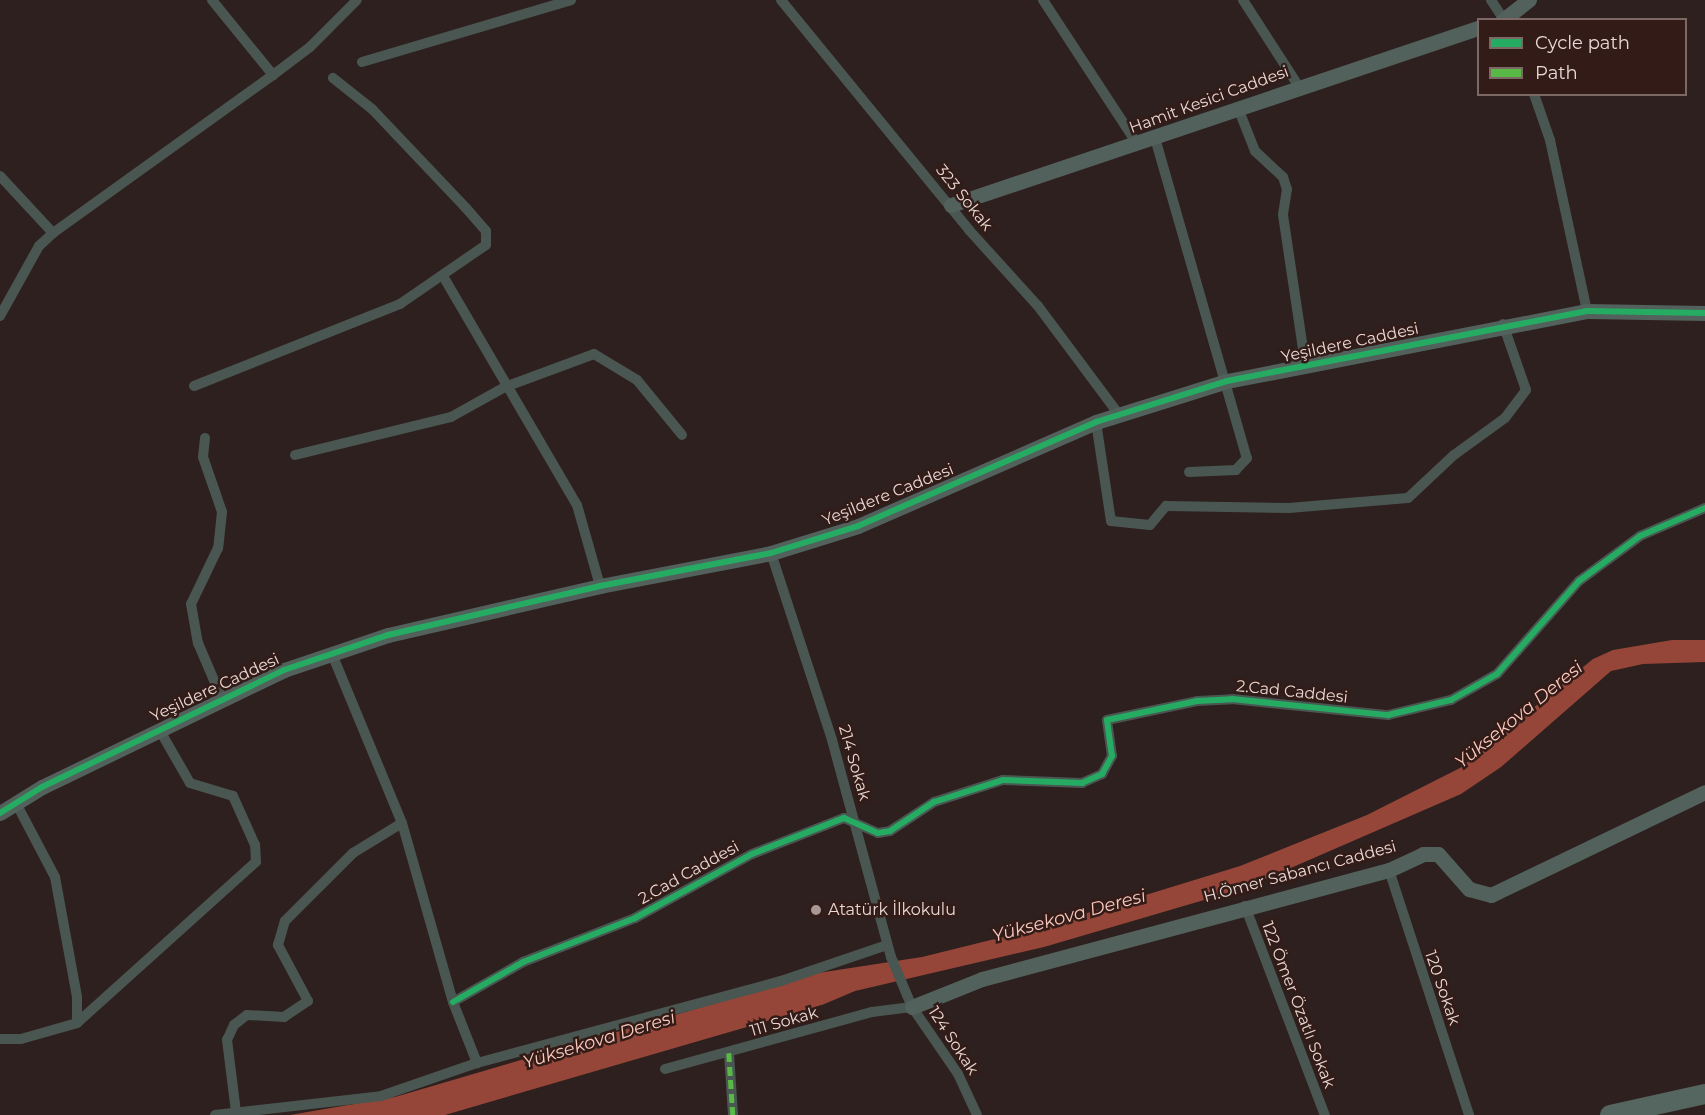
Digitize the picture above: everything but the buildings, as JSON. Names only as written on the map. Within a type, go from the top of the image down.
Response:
[{"type":"highway","points":[[1610,1115],[1705,1094]]},
{"type":"street","points":[[212,0],[273,75]]},
{"type":"street","points":[[0,316],[39,246],[52,233],[310,47],[357,0]]},
{"type":"street","points":[[362,62],[571,0]]},
{"type":"street","name":"323 Sokak","points":[[781,0],[1038,306],[1120,416]]},
{"type":"street","points":[[1043,0],[1138,145]]},
{"type":"street","points":[[1243,0],[1299,87]]},
{"type":"street","points":[[1491,0],[1503,18]]},
{"type":"street","points":[[1505,18],[1529,0]]},
{"type":"street","name":"Hamit Kesici Caddesi","points":[[951,205],[1138,145],[1299,87],[1477,29]]},
{"type":"street","points":[[194,386],[400,304],[486,245],[486,231],[372,109],[333,78]]},
{"type":"street","points":[[1535,96],[1550,140],[1587,311]]},
{"type":"street","points":[[1238,108],[1255,151],[1283,177],[1287,189],[1282,215],[1306,368]]},
{"type":"street","points":[[1155,138],[1227,381],[1247,458],[1236,470],[1189,472]]},
{"type":"street","points":[[0,176],[52,233]]},
{"type":"street","points":[[443,276],[505,387],[577,505],[600,586]]},
{"type":"street","name":"Yeşildere Caddesi","points":[[0,813],[159,729],[222,699],[332,654],[388,635],[600,586],[771,553],[858,526],[1096,422],[1227,381],[1306,368],[1503,324],[1587,311],[1705,313]]},
{"type":"street","points":[[1096,422],[1111,521],[1150,525],[1166,506],[1289,508],[1408,498],[1454,455],[1505,418],[1526,390],[1503,324]]},
{"type":"street","points":[[295,455],[451,417],[505,387],[602,355],[637,380],[682,435]]},
{"type":"street","points":[[205,438],[203,457],[222,512],[218,548],[191,604],[198,643],[222,699]]},
{"type":"street","name":"2.Cad Caddesi","points":[[453,1002],[523,962],[635,918],[752,854],[844,818],[856,827],[890,831],[934,802],[1003,780],[1082,783],[1102,774],[1112,756],[1107,720],[1133,712],[1232,699],[1388,716],[1451,700],[1497,674],[1580,581],[1640,536],[1705,508]]},
{"type":"street","name":"214 Sokak","points":[[771,553],[856,827],[887,945],[902,983]]},
{"type":"street","points":[[332,654],[402,823],[453,1002],[477,1063]]},
{"type":"street","points":[[0,1039],[21,1039],[77,1023],[256,862],[255,845],[233,796],[190,783],[159,729]]},
{"type":"street","name":"H.Ömer Sabancı Caddesi","points":[[912,1007],[982,979],[1245,906],[1389,870],[1423,854],[1438,854],[1469,889],[1491,895],[1705,792]]},
{"type":"street","points":[[16,803],[55,877],[77,997],[77,1023]]},
{"type":"street","points":[[236,1112],[227,1040],[234,1025],[247,1015],[284,1017],[308,1001],[278,945],[285,921],[353,853],[402,823]]},
{"type":"street","name":"120 Sokak","points":[[1389,870],[1469,1115]]},
{"type":"street","name":"122 Ömer Özatlı Sokak","points":[[1245,906],[1325,1115]]},
{"type":"street","points":[[216,1115],[348,1103],[477,1063],[781,981],[887,945]]},
{"type":"street","name":"124 Sokak","points":[[902,983],[912,1007],[958,1074],[977,1115]]},
{"type":"street","name":"111 Sokak","points":[[665,1069],[873,1012],[912,1007]]},
{"type":"street","points":[[729,1053],[733,1115]]},
{"type":"water","name":"Yüksekova Deresi","points":[[1672,640],[1705,640],[1705,662],[1643,664],[1611,671],[1501,767],[1461,794],[1245,888],[1044,947],[855,991],[822,1005],[445,1115],[290,1115],[395,1097],[818,973],[922,957],[1035,929],[1240,866],[1367,815],[1460,768],[1593,659],[1613,650]]},
{"type":"marked path","points":[[729,1053],[733,1115]]},
{"type":"cycle path","points":[[0,813],[42,787],[284,670],[388,635],[600,586],[771,553],[858,526],[1096,422],[1227,381],[1587,311],[1705,313]]},
{"type":"cycle path","points":[[453,1002],[523,962],[635,918],[752,854],[844,818],[878,833],[890,831],[934,802],[1003,780],[1082,783],[1102,774],[1112,756],[1107,720],[1197,701],[1232,699],[1388,715],[1451,700],[1497,674],[1579,581],[1640,536],[1705,508]]},
{"type":"place","name":"Atatürk İlkokulu","points":[[816,910]]}]
